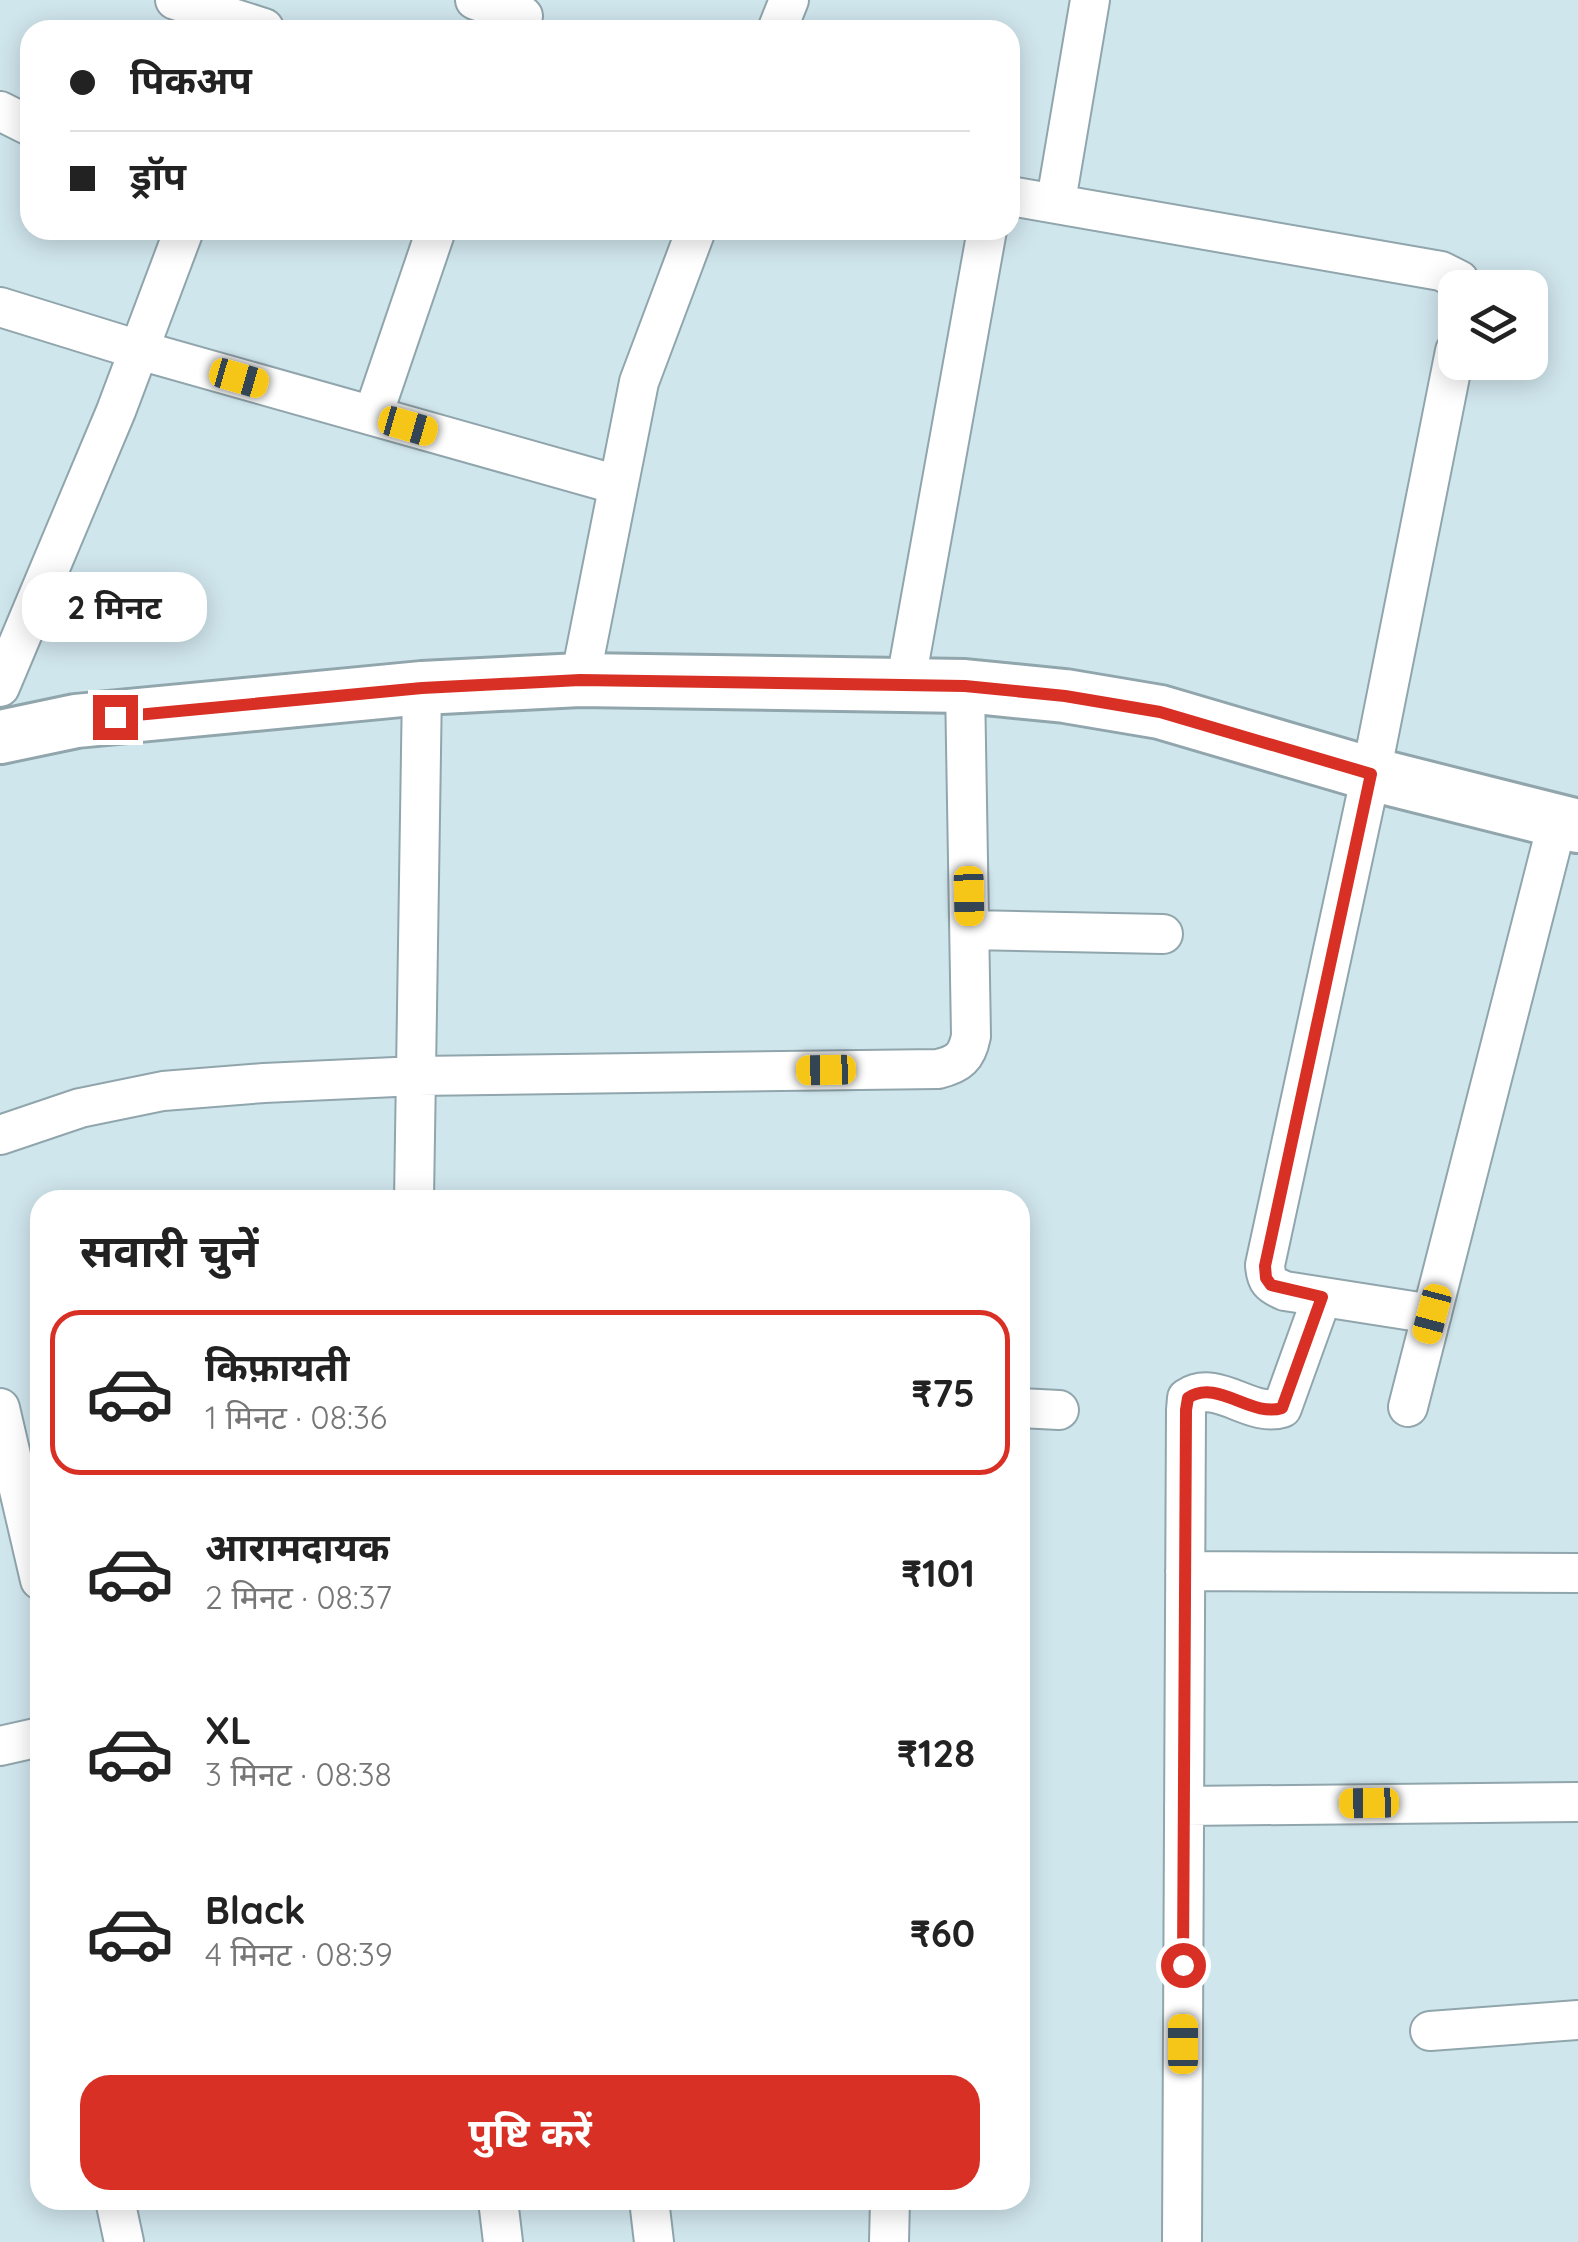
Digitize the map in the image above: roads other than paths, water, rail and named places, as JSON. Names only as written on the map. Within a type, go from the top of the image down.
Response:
[{"type":"street","points":[[175,0],[267,19]]},
{"type":"street","points":[[475,0],[522,16]]},
{"type":"street","points":[[1056,201],[1090,0]]},
{"type":"street","points":[[1020,197],[1438,270]]},
{"type":"street","points":[[0,688],[15,612],[139,350],[180,240]]},
{"type":"street","points":[[373,416],[433,240]]},
{"type":"street","points":[[580,680],[639,382],[692,240]]},
{"type":"street","points":[[905,686],[985,240]]},
{"type":"street","points":[[0,307],[618,485]]},
{"type":"street","points":[[1432,1314],[1271,1285],[1265,1266],[1371,774],[1449,380]]},
{"type":"street","points":[[0,737],[76,721],[422,688],[580,680],[965,686],[1065,696],[1160,712],[1371,774],[1568,823],[1408,1407]]},
{"type":"street","points":[[0,1135],[80,1108],[163,1091],[264,1082],[417,1076],[938,1069],[955,1065],[967,1054],[971,1036],[965,686]]},
{"type":"street","points":[[414,1190],[422,688]]},
{"type":"street","points":[[970,930],[1163,934]]},
{"type":"street","points":[[1182,2242],[1188,1398],[1196,1392],[1210,1392],[1269,1410],[1282,1408],[1322,1297]]},
{"type":"street","points":[[0,1408],[6,1466],[30,1541]]},
{"type":"street","points":[[1030,1409],[1059,1410]]},
{"type":"street","points":[[1185,1571],[1578,1573]]},
{"type":"street","points":[[0,1746],[30,1739]]},
{"type":"street","points":[[1184,1806],[1578,1802]]},
{"type":"street","points":[[1430,2031],[1578,2020]]},
{"type":"street","points":[[117,2210],[124,2242]]},
{"type":"street","points":[[499,2210],[503,2242]]},
{"type":"street","points":[[650,2210],[654,2242]]},
{"type":"street","points":[[889,2242],[890,2210]]}]
